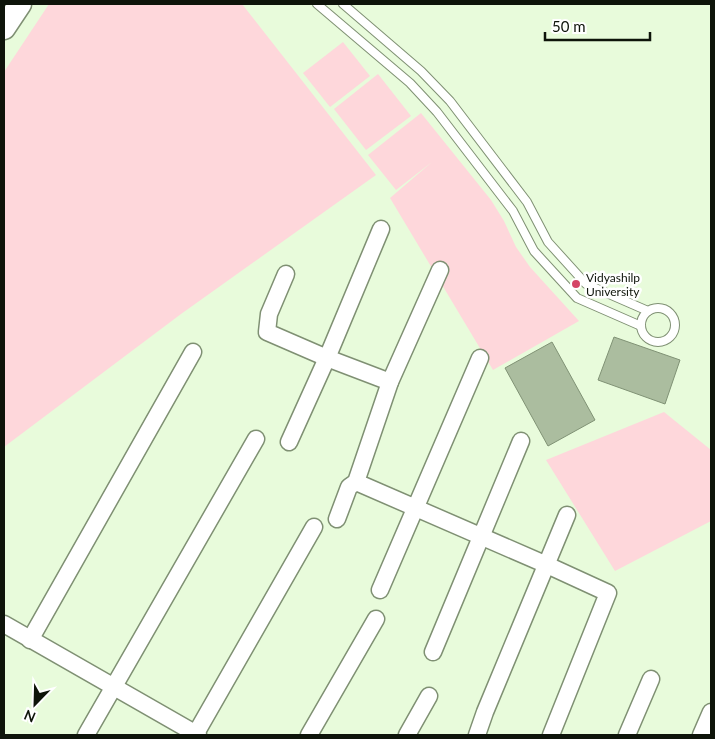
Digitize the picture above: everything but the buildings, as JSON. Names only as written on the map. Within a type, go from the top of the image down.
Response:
[{"type":"main road","points":[[4,28],[20,4]]},
{"type":"street","points":[[289,442],[327,358],[381,229]]},
{"type":"street","points":[[337,519],[349,488],[356,482],[390,382],[440,270]]},
{"type":"street","points":[[286,274],[269,314],[267,332],[390,382]]},
{"type":"street","points":[[30,640],[193,352]]},
{"type":"street","points":[[380,590],[480,358]]},
{"type":"street","points":[[86,735],[256,439]]},
{"type":"street","points":[[433,652],[522,441]]},
{"type":"street","points":[[356,482],[608,593],[551,735]]},
{"type":"street","points":[[477,735],[484,712],[567,515]]},
{"type":"street","points":[[4,624],[196,735],[314,527]]},
{"type":"street","points":[[309,735],[376,619]]},
{"type":"street","points":[[627,735],[651,679]]},
{"type":"street","points":[[407,735],[429,696]]},
{"type":"street","points":[[701,735],[711,712]]},
{"type":"lane","points":[[318,4],[410,83],[437,112],[513,211],[534,251],[576,298],[641,326]]},
{"type":"lane","points":[[343,4],[421,71],[450,101],[528,202],[548,242],[586,284],[648,311]]},
{"type":"lane","points":[[659,308],[670,312],[676,322],[673,334],[669,339],[657,342],[646,337],[641,326],[644,315],[648,311],[659,308]]},
{"type":"shaded area","points":[[49,4],[242,4],[376,175],[181,314],[4,447],[4,72]]},
{"type":"shaded area","points":[[343,42],[370,76],[330,107],[303,73]]},
{"type":"shaded area","points":[[378,74],[411,116],[366,150],[334,109]]},
{"type":"shaded area","points":[[421,113],[491,200],[504,221],[516,247],[530,267],[579,321],[493,370],[390,198],[432,162],[396,190],[368,155]]},
{"type":"shaded area","points":[[664,412],[711,450],[711,521],[615,571],[546,460]]},
{"type":"place","name":"Vidyashilp University","points":[[576,284]]}]
